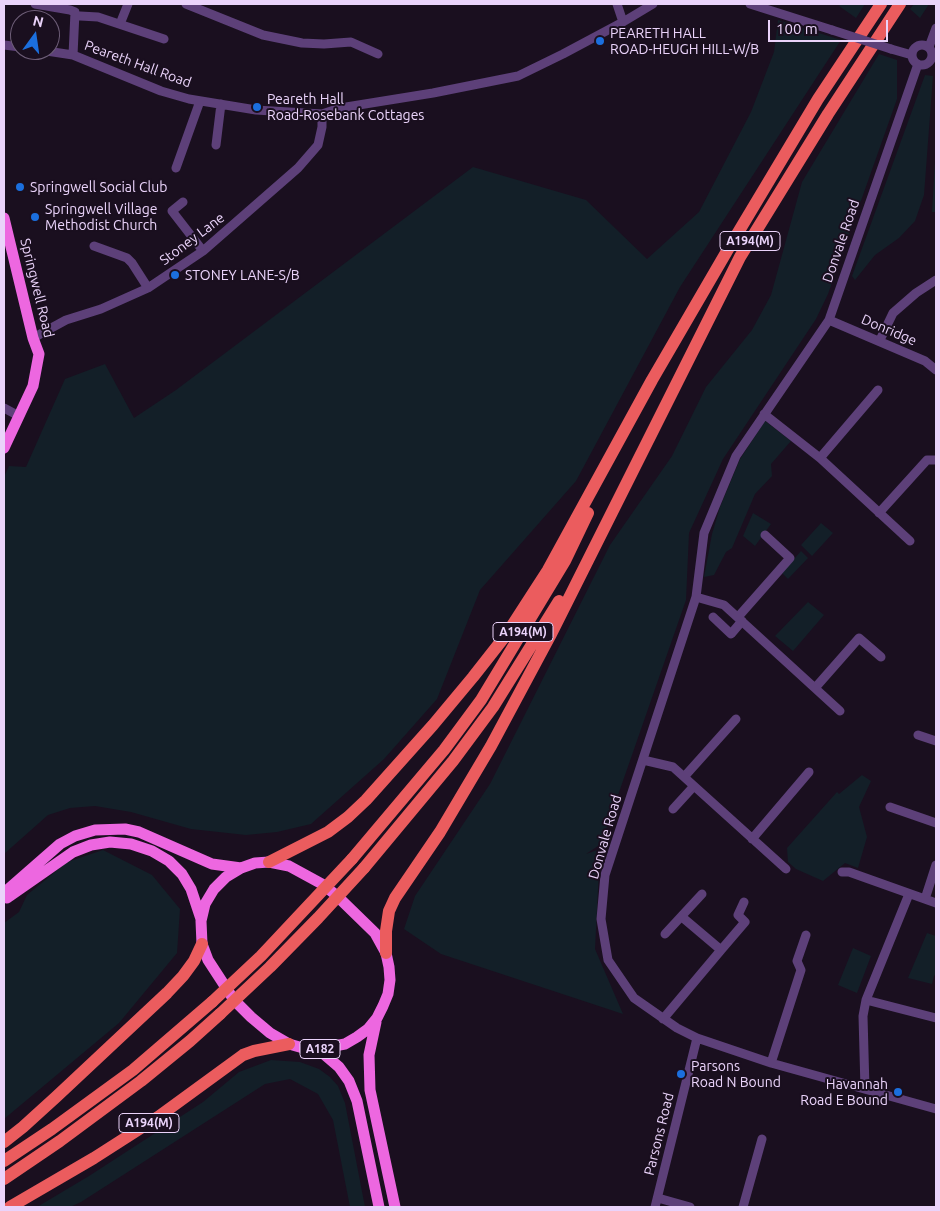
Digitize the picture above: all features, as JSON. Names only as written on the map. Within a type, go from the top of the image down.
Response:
[{"type":"highway","name":"A194(M)","points":[[269,862],[328,832],[366,800],[474,677],[506,635],[548,570],[652,380],[818,99],[881,4]]},
{"type":"highway","name":"A194(M)","points":[[386,953],[386,930],[389,911],[395,898],[440,832],[491,746],[550,636],[740,257],[828,114],[900,4]]},
{"type":"highway","name":"A194(M)","points":[[4,1161],[52,1129],[133,1070],[212,1002],[294,922],[352,859],[444,750],[486,692],[565,561],[652,380]]},
{"type":"highway","name":"A194(M)","points":[[4,1179],[60,1142],[141,1081],[190,1041],[277,960],[364,868],[453,761],[493,707],[553,612],[622,491]]},
{"type":"highway","points":[[4,1142],[56,1097],[166,993],[188,969],[202,944]]},
{"type":"highway","name":"A194(M)","points":[[10,1207],[94,1158],[158,1117],[243,1055],[289,1044]]},
{"type":"main road","name":"Springwell Road","points":[[4,218],[33,338],[39,354],[33,386],[4,448]]},
{"type":"main road","points":[[4,893],[60,844],[95,830],[125,829],[139,832],[212,864],[241,868]]},
{"type":"main road","points":[[4,900],[73,852],[91,845],[110,842],[131,844],[169,861],[182,874],[191,889],[201,921]]},
{"type":"main road","name":"A182","points":[[269,862],[289,866],[322,884],[376,933],[386,953],[389,967],[388,994],[377,1018],[368,1029],[345,1044],[318,1049],[303,1048],[289,1044],[270,1033],[234,1000],[208,960],[202,944],[201,921],[206,904],[214,889],[226,877],[241,868],[269,862]]},
{"type":"main road","name":"A182","points":[[377,1018],[368,1055],[370,1090],[394,1207]]},
{"type":"main road","name":"A182","points":[[318,1049],[339,1067],[349,1081],[357,1102],[379,1207]]},
{"type":"street","points":[[35,4],[75,12],[73,55]]},
{"type":"street","points":[[120,24],[128,4]]},
{"type":"street","points":[[186,4],[204,7],[263,35],[302,43],[351,42],[378,54]]},
{"type":"street","points":[[617,4],[623,22]]},
{"type":"street","name":"Peareth Hall Road","points":[[60,53],[73,55],[167,92],[200,101],[256,110],[322,114],[340,108],[433,93],[518,76],[563,54],[653,4]]},
{"type":"street","points":[[750,4],[912,55]]},
{"type":"street","points":[[80,16],[98,16],[164,39]]},
{"type":"street","points":[[929,48],[936,28]]},
{"type":"street","points":[[920,45],[929,48],[934,60],[924,65],[918,64],[912,55],[914,49],[920,45]]},
{"type":"street","name":"Donvale Road","points":[[918,64],[828,320],[736,456],[704,533],[696,597],[605,875],[601,919],[608,960],[634,998],[663,1019],[697,1038],[771,1063],[936,1109]]},
{"type":"street","points":[[176,168],[200,101]]},
{"type":"street","points":[[216,145],[221,104]]},
{"type":"street","name":"Stoney Lane","points":[[33,338],[66,320],[101,309],[148,288],[203,251],[298,168],[318,145],[322,127],[322,114]]},
{"type":"street","points":[[183,202],[172,211],[203,251]]},
{"type":"street","points":[[94,246],[127,258],[148,288]]},
{"type":"street","points":[[880,340],[893,313],[916,293],[936,280]]},
{"type":"street","name":"Donridge","points":[[828,320],[880,340],[925,361],[936,370]]},
{"type":"street","points":[[820,458],[878,390]]},
{"type":"street","points":[[4,408],[19,416]]},
{"type":"street","points":[[764,414],[820,458],[910,542]]},
{"type":"street","points":[[879,513],[928,460],[936,460]]},
{"type":"street","points":[[713,617],[731,634],[740,619],[790,558],[765,535]]},
{"type":"street","points":[[696,597],[724,604],[840,711]]},
{"type":"street","points":[[815,688],[859,638],[881,657]]},
{"type":"street","points":[[684,777],[736,719]]},
{"type":"street","points":[[918,735],[936,741]]},
{"type":"street","points":[[643,760],[673,767],[786,869]]},
{"type":"street","points":[[752,839],[809,772]]},
{"type":"street","points":[[673,809],[694,786]]},
{"type":"street","points":[[890,807],[936,822]]},
{"type":"street","points":[[924,899],[936,865]]},
{"type":"street","points":[[842,872],[849,872],[936,903]]},
{"type":"street","points":[[665,934],[702,894]]},
{"type":"street","points":[[865,1089],[863,1016],[866,1000],[909,894]]},
{"type":"street","points":[[663,1019],[745,922],[738,915],[744,902]]},
{"type":"street","points":[[682,917],[721,950]]},
{"type":"street","points":[[771,1063],[801,970],[798,961],[806,935]]},
{"type":"street","points":[[866,1000],[936,1018]]},
{"type":"street","name":"Parsons Road","points":[[656,1203],[697,1038]]},
{"type":"street","points":[[743,1207],[762,1139]]},
{"type":"street","points":[[656,1203],[690,1207]]},
{"type":"shaded area","points":[[841,4],[865,4],[856,18],[839,6]]},
{"type":"shaded area","points":[[914,4],[929,4],[920,18],[910,9]]},
{"type":"shaded area","points":[[778,20],[841,40],[680,287],[576,481],[480,590],[437,699],[384,759],[311,824],[277,832],[246,835],[191,829],[131,812],[95,806],[70,808],[48,815],[4,854],[4,477],[9,466],[26,467],[65,379],[105,364],[134,418],[176,390],[473,167],[586,200],[647,259],[699,212],[751,112],[774,52]]},
{"type":"shaded area","points":[[879,54],[897,60],[897,99],[828,294],[816,319],[723,459],[689,533],[686,600],[601,844],[586,854],[600,849],[595,949],[623,1014],[441,954],[404,929],[415,896],[490,784],[610,545],[672,456],[706,387],[752,330],[771,295],[802,182]]},
{"type":"shaded area","points":[[925,75],[933,76],[924,195],[915,221],[899,238],[875,255],[855,280],[852,276]]},
{"type":"shaded area","points":[[936,144],[936,212],[932,212]]},
{"type":"shaded area","points":[[765,421],[791,441],[771,464],[772,476],[755,494],[732,548],[726,552],[714,575],[704,577],[712,534],[720,507],[740,459]]},
{"type":"shaded area","points":[[753,513],[771,524],[755,546],[743,536]]},
{"type":"shaded area","points":[[821,523],[833,533],[812,556],[801,545]]},
{"type":"shaded area","points":[[801,551],[808,558],[788,579],[782,573]]},
{"type":"shaded area","points":[[808,602],[824,615],[793,651],[775,636]]},
{"type":"shaded area","points":[[862,775],[871,781],[859,807],[867,837],[858,868],[845,863],[823,881],[796,869],[788,862],[787,848],[837,792],[839,794]]},
{"type":"shaded area","points":[[103,850],[152,875],[180,909],[177,953],[119,1023],[4,1119],[4,923],[19,912],[27,895],[67,862]]},
{"type":"shaded area","points":[[927,933],[936,936],[936,974],[932,984],[908,978]]},
{"type":"shaded area","points":[[853,948],[871,956],[857,993],[838,985]]},
{"type":"shaded area","points":[[271,1060],[300,1062],[319,1069],[338,1086],[345,1103],[365,1207],[350,1207],[333,1120],[318,1094],[290,1079],[265,1084],[81,1202],[70,1207],[37,1207],[89,1176],[203,1102],[239,1072]]},
{"type":"place","name":"PEARETH HALL ROAD-HEUGH HILL-W/B","points":[[600,41]]},
{"type":"place","name":"Peareth Hall Road-Rosebank Cottages","points":[[257,107]]},
{"type":"place","name":"Springwell Social Club","points":[[20,187]]},
{"type":"place","name":"Springwell Village Methodist Church","points":[[35,217]]},
{"type":"place","name":"STONEY LANE-S/B","points":[[175,275]]},
{"type":"place","name":"Parsons Road N Bound","points":[[681,1074]]},
{"type":"place","name":"Havannah Road E Bound","points":[[898,1092]]}]
